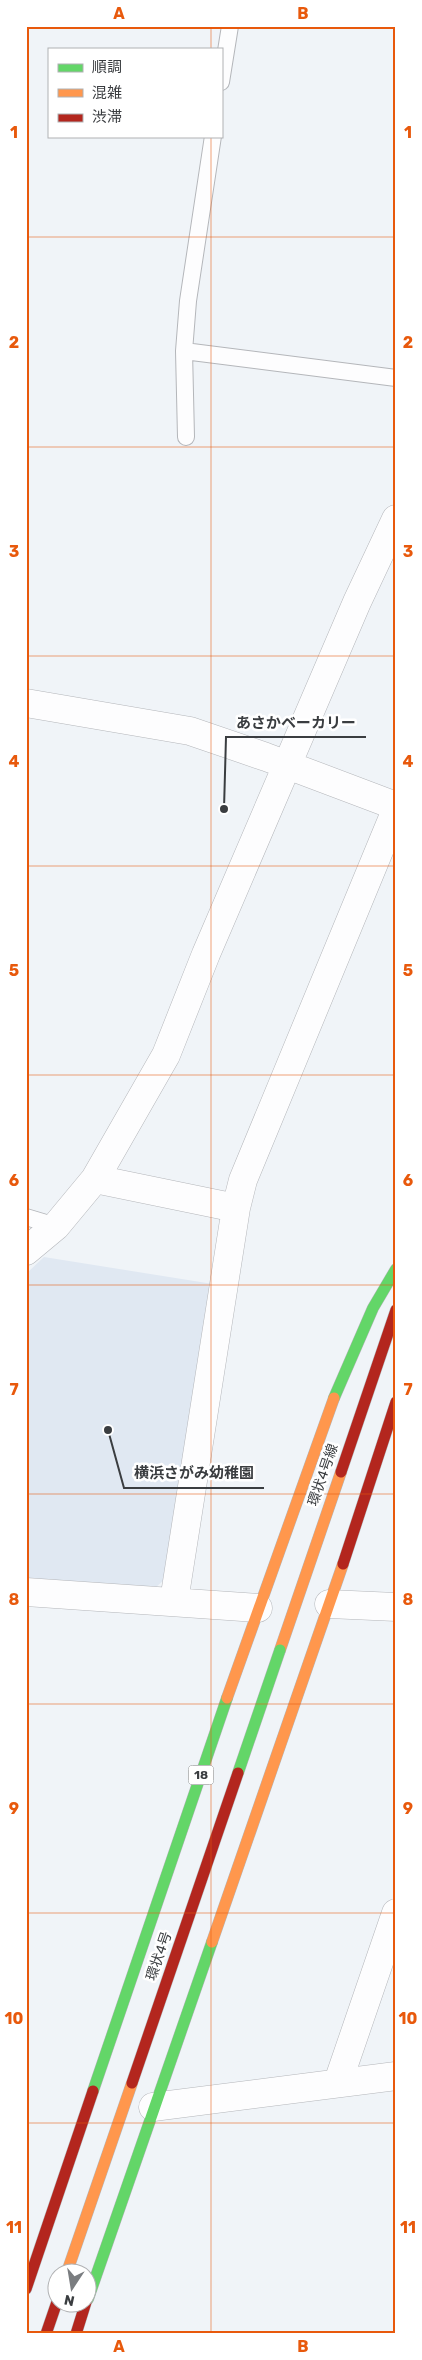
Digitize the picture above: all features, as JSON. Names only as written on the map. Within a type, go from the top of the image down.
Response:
[{"type":"main road","name":"18","points":[[26,2289],[79,2160],[258,1608],[339,1383],[373,1308],[396,1269]]},
{"type":"main road","name":"環状4号線","points":[[280,1650],[396,1310]]},
{"type":"main road","points":[[97,2262],[121,2174],[153,2108],[329,1604],[396,1402]]},
{"type":"main road","name":"環状4号","points":[[69,2262],[280,1650]]},
{"type":"main road","points":[[79,2160],[121,2174]]},
{"type":"main road","points":[[46,2334],[54,2312]]},
{"type":"main road","points":[[76,2334],[83,2312]]},
{"type":"street","points":[[26,1251],[56,1226],[95,1178],[166,1055],[206,954],[357,602],[396,519]]},
{"type":"street","points":[[26,703],[190,731],[288,764],[396,806]]},
{"type":"street","points":[[174,1601],[236,1208],[243,1180],[396,810]]},
{"type":"street","points":[[95,1178],[236,1208]]},
{"type":"street","points":[[26,1592],[258,1608]]},
{"type":"street","points":[[329,1604],[396,1607]]},
{"type":"street","points":[[338,2082],[396,1913]]},
{"type":"street","points":[[153,2108],[338,2082],[396,2076]]},
{"type":"lane","points":[[222,76],[230,26]]},
{"type":"lane","points":[[186,437],[184,351],[188,301],[213,138]]},
{"type":"lane","points":[[184,351],[396,378]]},
{"type":"lane","points":[[26,1216],[56,1226]]},
{"type":"shaded area","points":[[44,1257],[213,1284],[167,1577],[154,1589],[26,1580],[26,1274]]},
{"type":"traffic: fast","points":[[334,1398],[373,1308],[396,1269]]},
{"type":"traffic: fast","points":[[238,1773],[280,1650]]},
{"type":"traffic: fast","points":[[93,2091],[227,1698]]},
{"type":"traffic: fast","points":[[98,2270],[212,1942]]},
{"type":"traffic: slow","points":[[227,1698],[334,1398]]},
{"type":"traffic: slow","points":[[280,1650],[341,1472]]},
{"type":"traffic: slow","points":[[212,1942],[343,1564]]},
{"type":"traffic: slow","points":[[70,2262],[132,2083]]},
{"type":"traffic: jam","points":[[341,1472],[396,1310]]},
{"type":"traffic: jam","points":[[343,1564],[396,1402]]},
{"type":"traffic: jam","points":[[132,2083],[238,1773]]},
{"type":"traffic: jam","points":[[26,2289],[93,2091]]},
{"type":"traffic: jam","points":[[46,2334],[54,2312]]},
{"type":"traffic: jam","points":[[76,2334],[83,2312]]},
{"type":"place","name":"あさかベーカリー","points":[[224,809]]},
{"type":"place","name":"横浜さがみ幼稚園","points":[[108,1430]]}]
